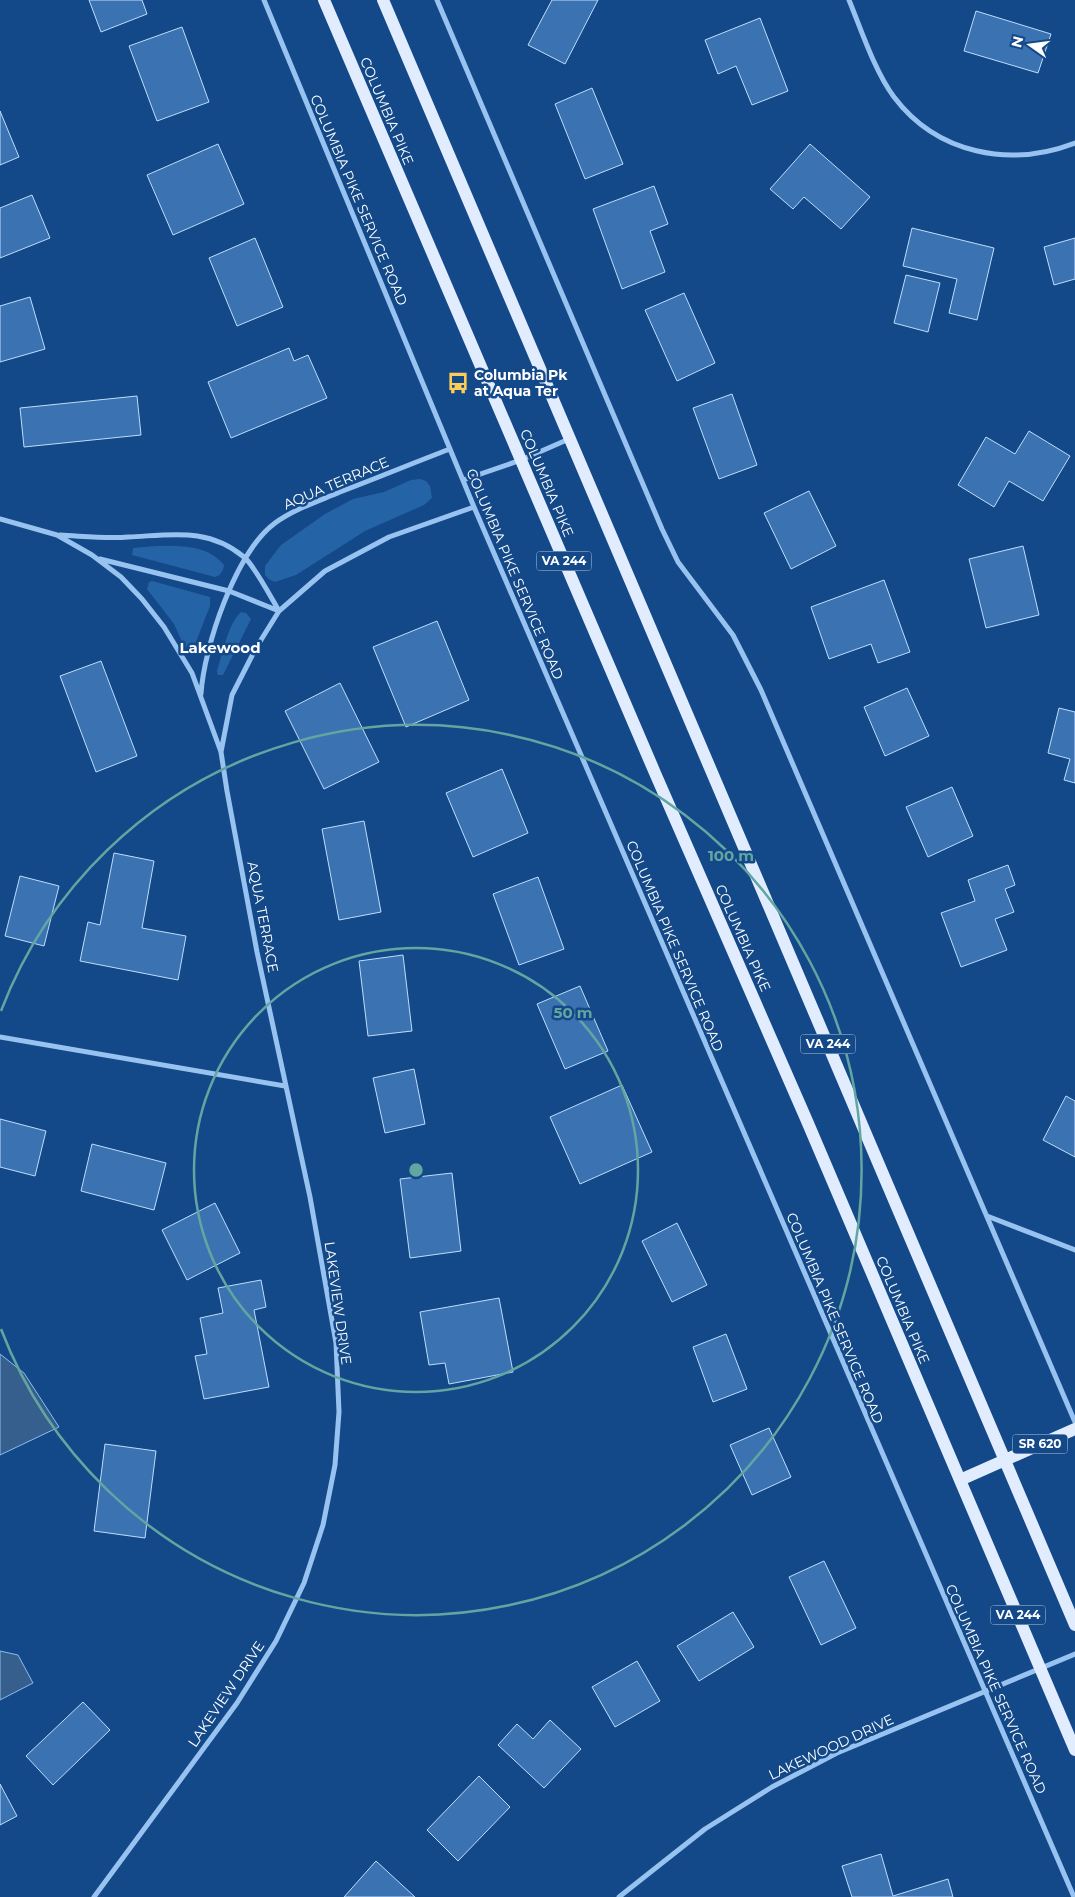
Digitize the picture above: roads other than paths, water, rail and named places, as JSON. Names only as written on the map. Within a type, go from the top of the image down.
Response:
[{"type":"main road","name":"COLUMBIA PIKE","points":[[324,0],[1075,1750]]},
{"type":"main road","name":"VA 244","points":[[383,0],[1075,1625]]},
{"type":"main road","name":"SR 620","points":[[960,1480],[1075,1429]]},
{"type":"street","name":"COLUMBIA PIKE SERVICE ROAD","points":[[264,0],[474,507],[1074,1897]]},
{"type":"street","points":[[437,0],[662,529],[678,562],[733,636],[761,690],[1075,1422]]},
{"type":"street","points":[[849,0],[878,69],[893,96],[918,122],[946,140],[978,152],[1011,156],[1044,153],[1075,143]]},
{"type":"street","points":[[463,480],[521,460],[570,438]]},
{"type":"street","name":"AQUA TERRACE","points":[[201,698],[202,679],[213,634],[229,592],[246,558],[267,530],[276,522],[303,508],[450,448]]},
{"type":"street","name":"AQUA TERRACE","points":[[221,752],[232,695],[256,648],[279,612],[325,571],[381,541],[474,507]]},
{"type":"street","name":"AQUA TERRACE","points":[[0,519],[57,535],[126,538],[169,534],[200,535],[224,543],[246,558],[279,612]]},
{"type":"street","name":"AQUA TERRACE","points":[[57,535],[97,558],[121,577],[164,626],[192,672],[221,752],[257,952],[285,1086]]},
{"type":"street","name":"AQUA TERRACE","points":[[97,558],[229,592],[279,612]]},
{"type":"street","points":[[0,1036],[285,1086]]},
{"type":"street","name":"LAKEVIEW DRIVE","points":[[94,1897],[237,1703],[276,1641],[304,1583],[323,1525],[335,1465],[339,1412],[336,1343],[310,1197],[285,1086]]},
{"type":"street","points":[[987,1216],[1075,1250]]},
{"type":"street","name":"LAKEWOOD DRIVE","points":[[618,1897],[704,1829],[772,1787],[836,1753],[1075,1654]]},
{"type":"place","name":"Columbia Pk at Aqua Ter","points":[[458,383]]},
{"type":"district","name":"Lakewood","points":[[220,648]]}]
